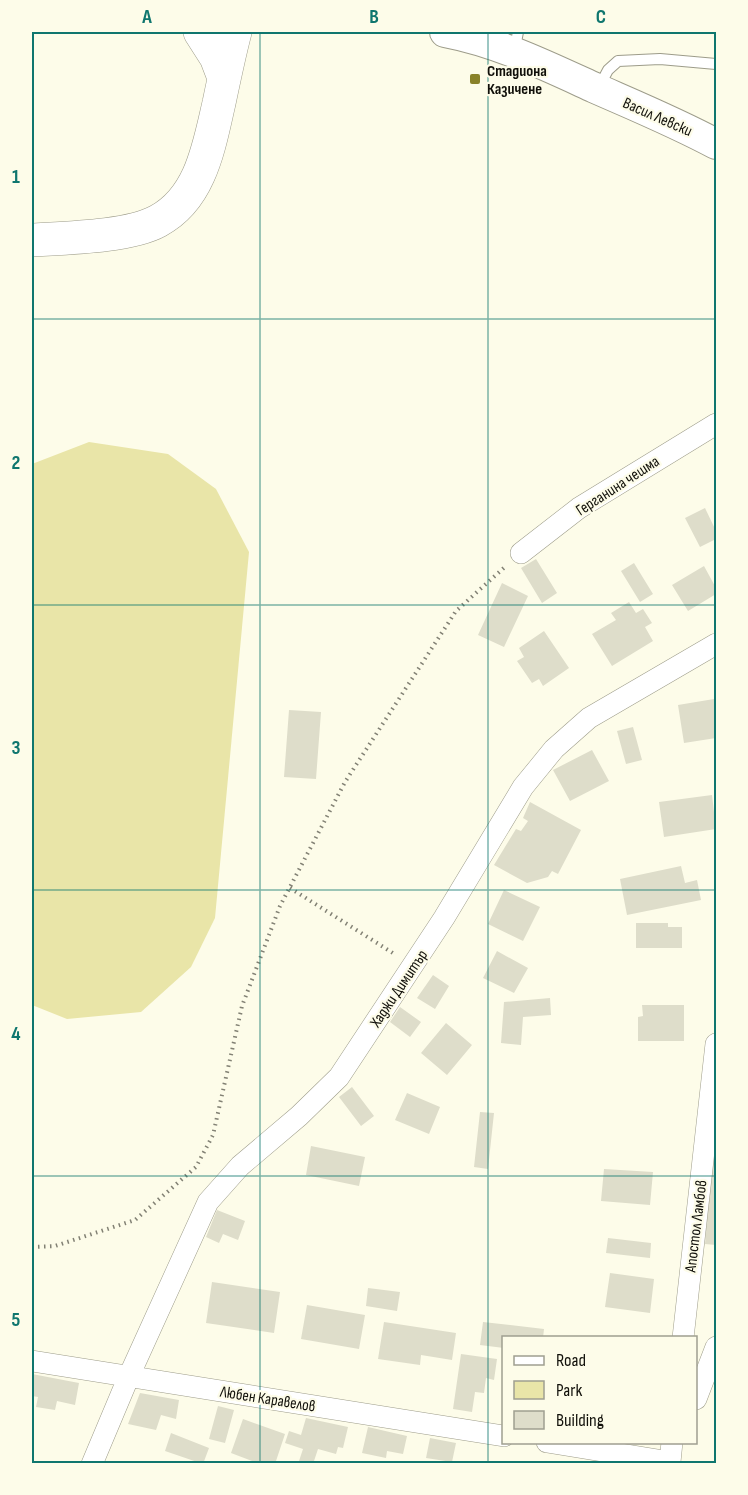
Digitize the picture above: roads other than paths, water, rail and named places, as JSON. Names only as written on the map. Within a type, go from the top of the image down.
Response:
[{"type":"highway","points":[[200,32],[216,57],[224,78]]},
{"type":"highway","points":[[32,240],[124,232],[157,222],[180,205],[196,182],[208,150],[235,32]]},
{"type":"street","name":"Васил Левски","points":[[445,32],[516,42],[598,89],[717,144]]},
{"type":"street","name":"Герганина чешма","points":[[521,553],[579,508],[717,424]]},
{"type":"street","name":"Хаджи Димитър","points":[[92,1464],[208,1202],[240,1166],[299,1116],[339,1077],[444,918],[523,787],[554,748],[589,718],[717,644]]},
{"type":"street","name":"Апостол Ламбов","points":[[683,1336],[717,1044]]},
{"type":"street","points":[[697,1397],[717,1347]]},
{"type":"street","name":"Любен Каравелов","points":[[32,1361],[502,1436]]},
{"type":"street","points":[[560,1444],[672,1453]]},
{"type":"lane","points":[[598,89],[608,70],[618,61],[660,59],[717,64]]},
{"type":"place","name":"Стадиона Казичене","points":[[475,79]]}]
